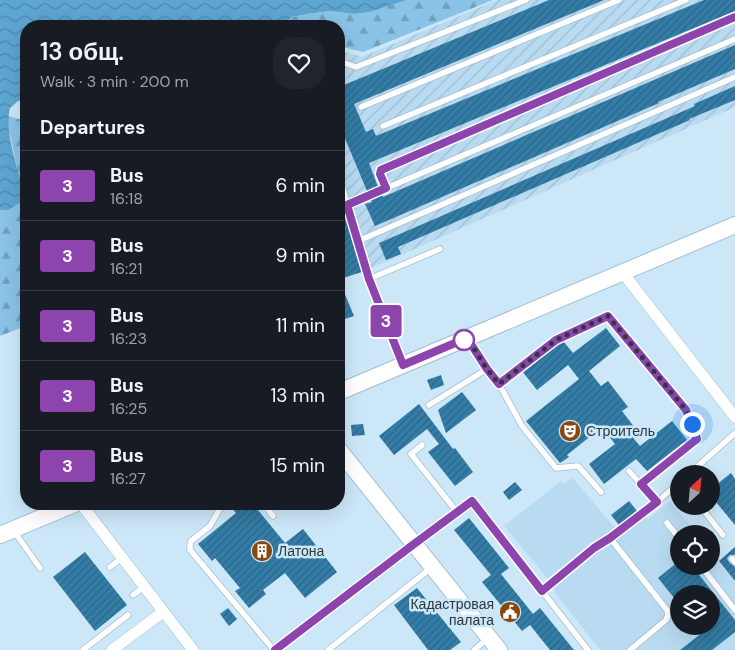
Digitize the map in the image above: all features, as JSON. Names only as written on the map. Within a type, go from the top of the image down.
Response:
[{"type":"street","points":[[345,389],[734,227]]},
{"type":"street","points":[[623,272],[735,418]]},
{"type":"street","points":[[345,458],[494,644]]},
{"type":"street","points":[[6,532],[59,510]]},
{"type":"street","points":[[86,510],[193,650]]},
{"type":"street","points":[[112,650],[163,612]]},
{"type":"lane","points":[[345,63],[356,67],[526,0]]},
{"type":"lane","points":[[361,107],[619,0]]},
{"type":"lane","points":[[383,126],[686,0]]},
{"type":"lane","points":[[386,188],[380,174],[381,170],[735,17]]},
{"type":"lane","points":[[347,205],[735,39]]},
{"type":"lane","points":[[358,241],[735,77]]},
{"type":"lane","points":[[345,198],[369,279],[403,365]]},
{"type":"lane","points":[[369,279],[440,249]]},
{"type":"lane","points":[[499,384],[556,340],[608,316],[686,410],[697,439],[641,484]]},
{"type":"lane","points":[[467,338],[499,384],[522,426],[556,468],[578,466],[601,492]]},
{"type":"lane","points":[[429,405],[487,369]]},
{"type":"lane","points":[[699,465],[735,433]]},
{"type":"lane","points":[[422,445],[411,454],[457,512]]},
{"type":"lane","points":[[629,470],[657,502]]},
{"type":"lane","points":[[542,591],[594,548],[610,538],[670,491]]},
{"type":"lane","points":[[219,510],[210,526],[191,541],[190,550],[275,650],[472,501],[588,650]]},
{"type":"lane","points":[[268,510],[273,516]]},
{"type":"lane","points":[[707,515],[723,535]]},
{"type":"lane","points":[[667,523],[670,527]]},
{"type":"lane","points":[[6,532],[40,568]]},
{"type":"lane","points":[[610,538],[667,610],[668,615],[666,620],[630,650]]},
{"type":"lane","points":[[110,567],[122,558]]},
{"type":"lane","points":[[328,650],[433,567]]},
{"type":"lane","points":[[708,575],[735,610]]},
{"type":"lane","points":[[133,595],[144,587]]},
{"type":"lane","points":[[83,650],[128,615]]},
{"type":"lane","points":[[474,650],[494,644]]},
{"type":"shaded area","points":[[497,0],[735,0],[735,107],[367,270],[345,278],[345,52],[362,57]]},
{"type":"shaded area","points":[[573,478],[614,527],[617,528],[640,511],[648,519],[670,501],[670,515],[681,515],[690,525],[670,525],[670,575],[720,575],[720,563],[735,581],[735,650],[600,650],[554,591],[554,586],[504,526],[561,481],[564,484]]},
{"type":"green space","points":[[407,0],[493,0],[363,52],[345,48],[345,20],[288,20],[292,17],[330,11],[354,14],[370,12]]},
{"type":"green space","points":[[8,116],[20,119],[20,181],[8,126]]},
{"type":"green space","points":[[20,198],[20,328],[0,336],[0,210],[8,210]]},
{"type":"water","points":[[0,0],[407,0],[370,12],[354,14],[330,11],[292,17],[288,20],[20,20],[20,101],[10,108],[9,125],[11,143],[20,178],[20,203],[8,210],[0,210]]},
{"type":"building","points":[[549,0],[604,0],[354,104],[366,132],[373,129],[376,136],[704,0],[735,0],[735,11],[369,163],[378,187],[367,191],[345,138],[345,85]]},
{"type":"building","points":[[735,45],[735,69],[375,226],[365,204],[372,202],[371,200],[382,195],[383,197]]},
{"type":"building","points":[[735,86],[735,100],[398,247],[401,254],[386,260],[379,243],[695,106],[694,104]]},
{"type":"building","points":[[345,216],[362,272],[345,277]]},
{"type":"building","points":[[345,294],[354,316],[345,319]]},
{"type":"building","points":[[606,328],[620,346],[589,371],[601,386],[608,381],[628,407],[622,411],[635,428],[629,433],[640,446],[672,421],[687,440],[647,471],[636,459],[604,484],[589,464],[615,444],[602,427],[567,455],[569,457],[560,463],[526,421],[579,379],[568,365],[537,390],[522,371],[558,343],[563,341],[573,353]]},
{"type":"building","points":[[441,375],[444,385],[431,390],[427,380]]},
{"type":"building","points":[[462,392],[476,410],[446,433],[438,410]]},
{"type":"building","points":[[419,404],[473,472],[455,486],[428,452],[439,444],[427,429],[394,455],[379,436]]},
{"type":"building","points":[[363,424],[365,435],[352,436],[351,425]]},
{"type":"building","points":[[731,473],[735,479],[735,525],[720,507],[720,482]]},
{"type":"building","points":[[515,482],[522,490],[509,500],[503,492]]},
{"type":"building","points":[[629,501],[637,511],[619,525],[611,515]]},
{"type":"building","name":"Латона","points":[[233,510],[258,510],[285,543],[303,529],[337,572],[305,598],[285,573],[263,590],[266,594],[249,608],[235,591],[240,588],[215,558],[212,561],[198,544],[236,513]]},
{"type":"building","points":[[469,518],[509,568],[501,574],[533,614],[540,608],[574,650],[550,650],[530,625],[522,631],[482,582],[491,575],[454,530]]},
{"type":"building","points":[[735,547],[735,555],[730,555],[727,558],[735,567],[735,581],[720,562]]},
{"type":"building","points":[[85,552],[127,605],[95,631],[53,577]]},
{"type":"building","points":[[670,568],[670,575],[699,575],[707,585],[670,585],[670,593],[658,578]]},
{"type":"building","points":[[417,588],[461,642],[450,650],[428,650],[394,605]]},
{"type":"building","points":[[720,601],[735,620],[735,632],[712,650],[680,650],[699,635],[720,635]]},
{"type":"building","points":[[228,608],[237,619],[229,626],[220,614]]},
{"type":"bus line","name":"3","points":[[275,650],[472,501],[542,591],[594,548],[657,502],[641,484],[697,439],[686,410],[608,316],[556,340],[499,384],[467,338],[403,365],[369,279],[347,205],[386,188],[380,174],[381,170],[735,17]]},
{"type":"place","name":"Строитель","points":[[570,431]]},
{"type":"place","name":"Латона","points":[[262,551]]},
{"type":"place","name":"Кадастровая палата","points":[[510,612]]},
{"type":"route","points":[[464,340],[467,338],[499,384],[556,340],[608,316],[686,410],[692,424]]}]
